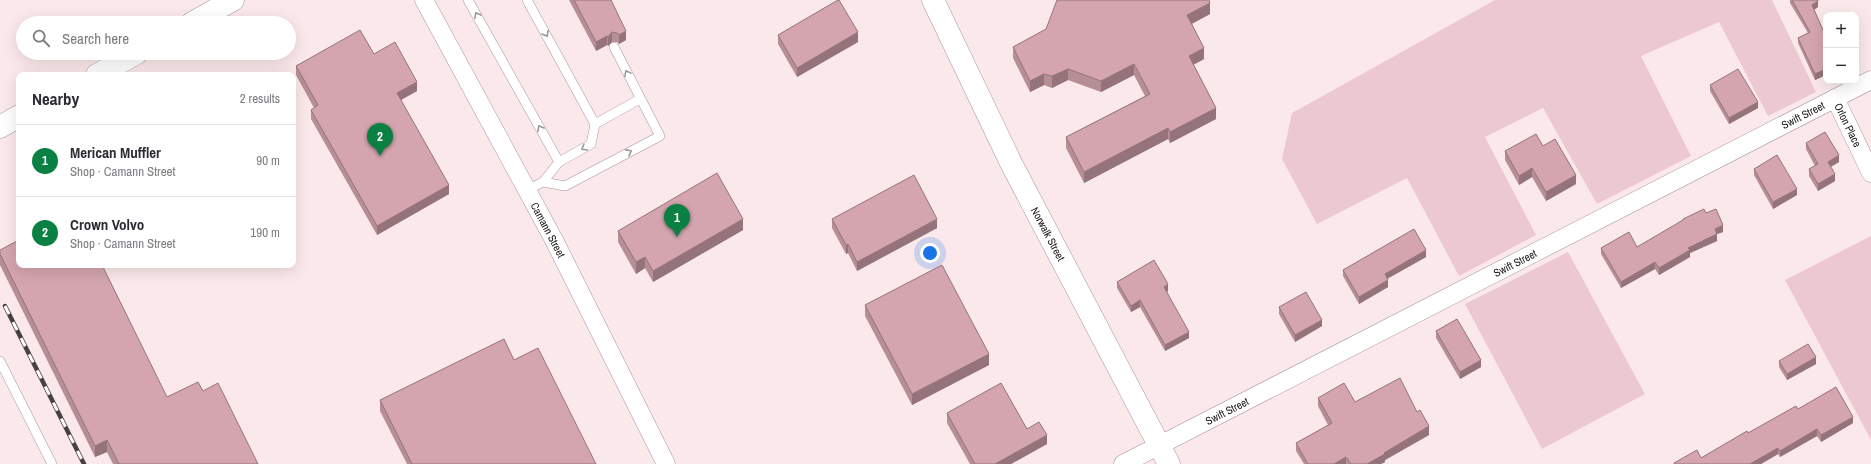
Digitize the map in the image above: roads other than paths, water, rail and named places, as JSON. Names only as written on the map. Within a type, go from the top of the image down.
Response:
[{"type":"main road","points":[[204,16],[233,0]]},
{"type":"main road","name":"Norwalk Street","points":[[933,0],[1012,165],[1164,455]]},
{"type":"main road","points":[[102,72],[124,60]]},
{"type":"main road","points":[[0,126],[16,118]]},
{"type":"street","name":"Camann Street","points":[[424,0],[535,186],[666,464]]},
{"type":"street","name":"Swift Street","points":[[1164,455],[1871,80]]},
{"type":"street","name":"Orlon Place","points":[[1835,98],[1871,173]]},
{"type":"street","points":[[1123,464],[1164,455]]},
{"type":"lane","points":[[468,0],[559,162]]},
{"type":"lane","points":[[527,0],[595,124],[591,144],[559,162],[535,186]]},
{"type":"lane","points":[[535,186],[566,186],[660,136],[614,47]]},
{"type":"lane","points":[[595,124],[640,98]]},
{"type":"lane","points":[[0,361],[52,464]]},
{"type":"railway","points":[[5,306],[84,464]]},
{"type":"place","name":"Crown Volvo","points":[[380,156]]},
{"type":"place","name":"Merican Muffler","points":[[677,237]]}]
